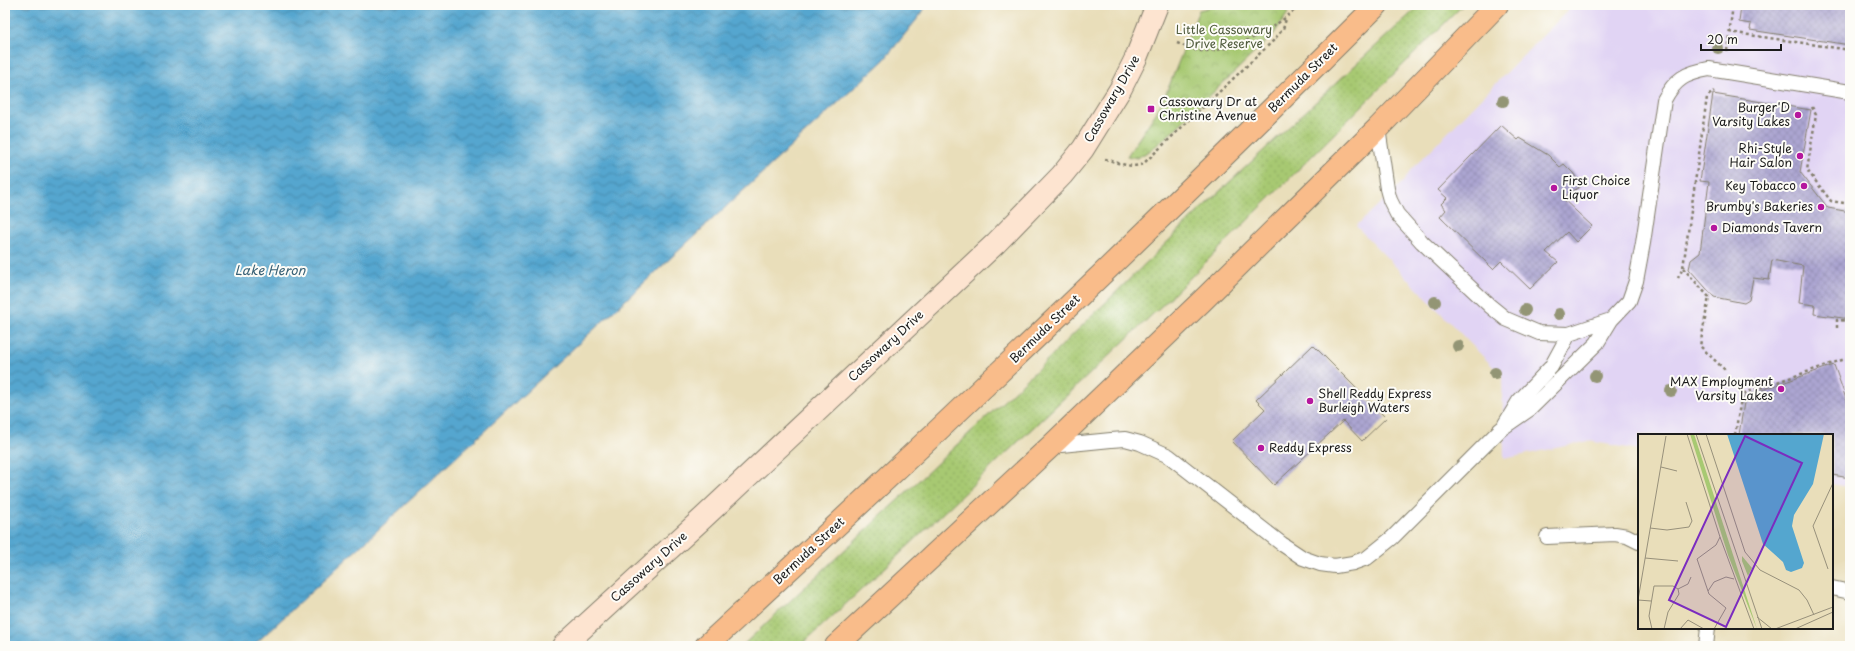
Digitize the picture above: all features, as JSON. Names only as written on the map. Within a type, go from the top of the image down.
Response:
[{"type":"main road","name":"Bermuda Street","points":[[706,646],[966,406],[1136,242],[1377,5]]},
{"type":"main road","points":[[836,646],[1050,446],[1378,128],[1497,5]]},
{"type":"street","name":"Cassowary Drive","points":[[563,646],[703,518],[996,243],[1062,175],[1083,149],[1124,82],[1139,52],[1157,5]]},
{"type":"lane","points":[[1050,446],[1125,439],[1152,447],[1169,456],[1282,544],[1303,558],[1320,564],[1335,566],[1353,563],[1367,558],[1378,550],[1501,429],[1530,409],[1597,343],[1611,320],[1629,301],[1636,281],[1664,100],[1675,83],[1683,76],[1694,71],[1709,69],[1850,92]]},
{"type":"lane","points":[[1378,128],[1390,200],[1397,214],[1422,242],[1506,319],[1539,332],[1569,334],[1611,320]]},
{"type":"lane","points":[[1501,429],[1519,401],[1551,367],[1569,334]]},
{"type":"lane","points":[[1547,537],[1615,534],[1626,536],[1638,542]]},
{"type":"lane","points":[[1833,588],[1850,592]]},
{"type":"lane","points":[[1706,646],[1708,629]]},
{"type":"path","points":[[1177,43],[1193,49],[1204,51],[1222,49],[1269,30],[1286,19],[1300,5]]},
{"type":"path","points":[[1726,54],[1733,5]]},
{"type":"path","points":[[1083,149],[1103,159],[1129,166],[1136,167],[1143,164],[1273,41],[1283,29],[1286,19]]},
{"type":"path","points":[[1729,32],[1850,50]]},
{"type":"path","points":[[1678,278],[1683,268],[1707,97],[1715,90],[1721,91]]},
{"type":"path","points":[[1810,104],[1816,115],[1807,170],[1831,201],[1850,204]]},
{"type":"path","points":[[1683,268],[1709,297],[1700,346],[1725,370]]},
{"type":"path","points":[[1837,328],[1837,320],[1850,322]]},
{"type":"path","points":[[1735,434],[1741,399],[1745,393],[1842,360],[1850,360]]},
{"type":"shaded area","points":[[1573,5],[1850,5],[1850,487],[1833,484],[1833,434],[1638,434],[1638,450],[1589,441],[1504,459],[1502,376],[1356,226],[1403,182],[1412,169]]},
{"type":"green space","name":"Little Cassowary Drive Reserve","points":[[1219,5],[1279,5],[1288,13],[1273,35],[1172,132],[1151,150],[1137,158],[1127,156],[1156,113],[1168,89],[1199,10]]},
{"type":"green space","points":[[1420,5],[1463,5],[1175,293],[886,567],[800,646],[742,646],[1039,368],[1206,204]]},
{"type":"water","name":"Lake Heron","points":[[5,5],[926,5],[922,13],[884,60],[253,646],[5,646]]},
{"type":"building","points":[[1741,5],[1850,5],[1850,45],[1750,30],[1751,24],[1739,22]]},
{"type":"building","points":[[1713,94],[1811,110],[1800,172],[1828,208],[1850,212],[1850,319],[1814,314],[1815,305],[1799,303],[1803,266],[1772,260],[1769,280],[1753,278],[1749,300],[1744,303],[1714,297],[1689,269],[1691,260],[1700,253],[1709,182],[1700,181]]},
{"type":"building","points":[[1501,125],[1518,140],[1520,138],[1548,155],[1560,167],[1564,164],[1574,174],[1581,186],[1562,198],[1592,226],[1576,242],[1567,232],[1546,252],[1558,262],[1530,289],[1501,261],[1493,269],[1440,217],[1446,210],[1441,204],[1447,198],[1438,190]]},
{"type":"building","points":[[1313,345],[1386,418],[1362,441],[1343,421],[1274,485],[1232,441],[1265,409],[1256,400]]},
{"type":"building","points":[[1834,365],[1850,410],[1850,478],[1833,475],[1833,434],[1739,434],[1745,396]]},
{"type":"place","name":"Cassowary Dr at Christine Avenue","points":[[1151,109]]},
{"type":"place","name":"Burger'D Varsity Lakes","points":[[1798,115]]},
{"type":"place","name":"Rhi-Style Hair Salon","points":[[1800,156]]},
{"type":"place","name":"Key Tobacco","points":[[1804,186]]},
{"type":"place","name":"First Choice Liquor","points":[[1554,188]]},
{"type":"place","name":"Brumby's Bakeries","points":[[1821,207]]},
{"type":"place","name":"Diamonds Tavern","points":[[1714,228]]},
{"type":"place","name":"MAX Employment Varsity Lakes","points":[[1781,389]]},
{"type":"place","name":"Shell Reddy Express Burleigh Waters","points":[[1310,401]]},
{"type":"place","name":"Reddy Express","points":[[1261,448]]}]
